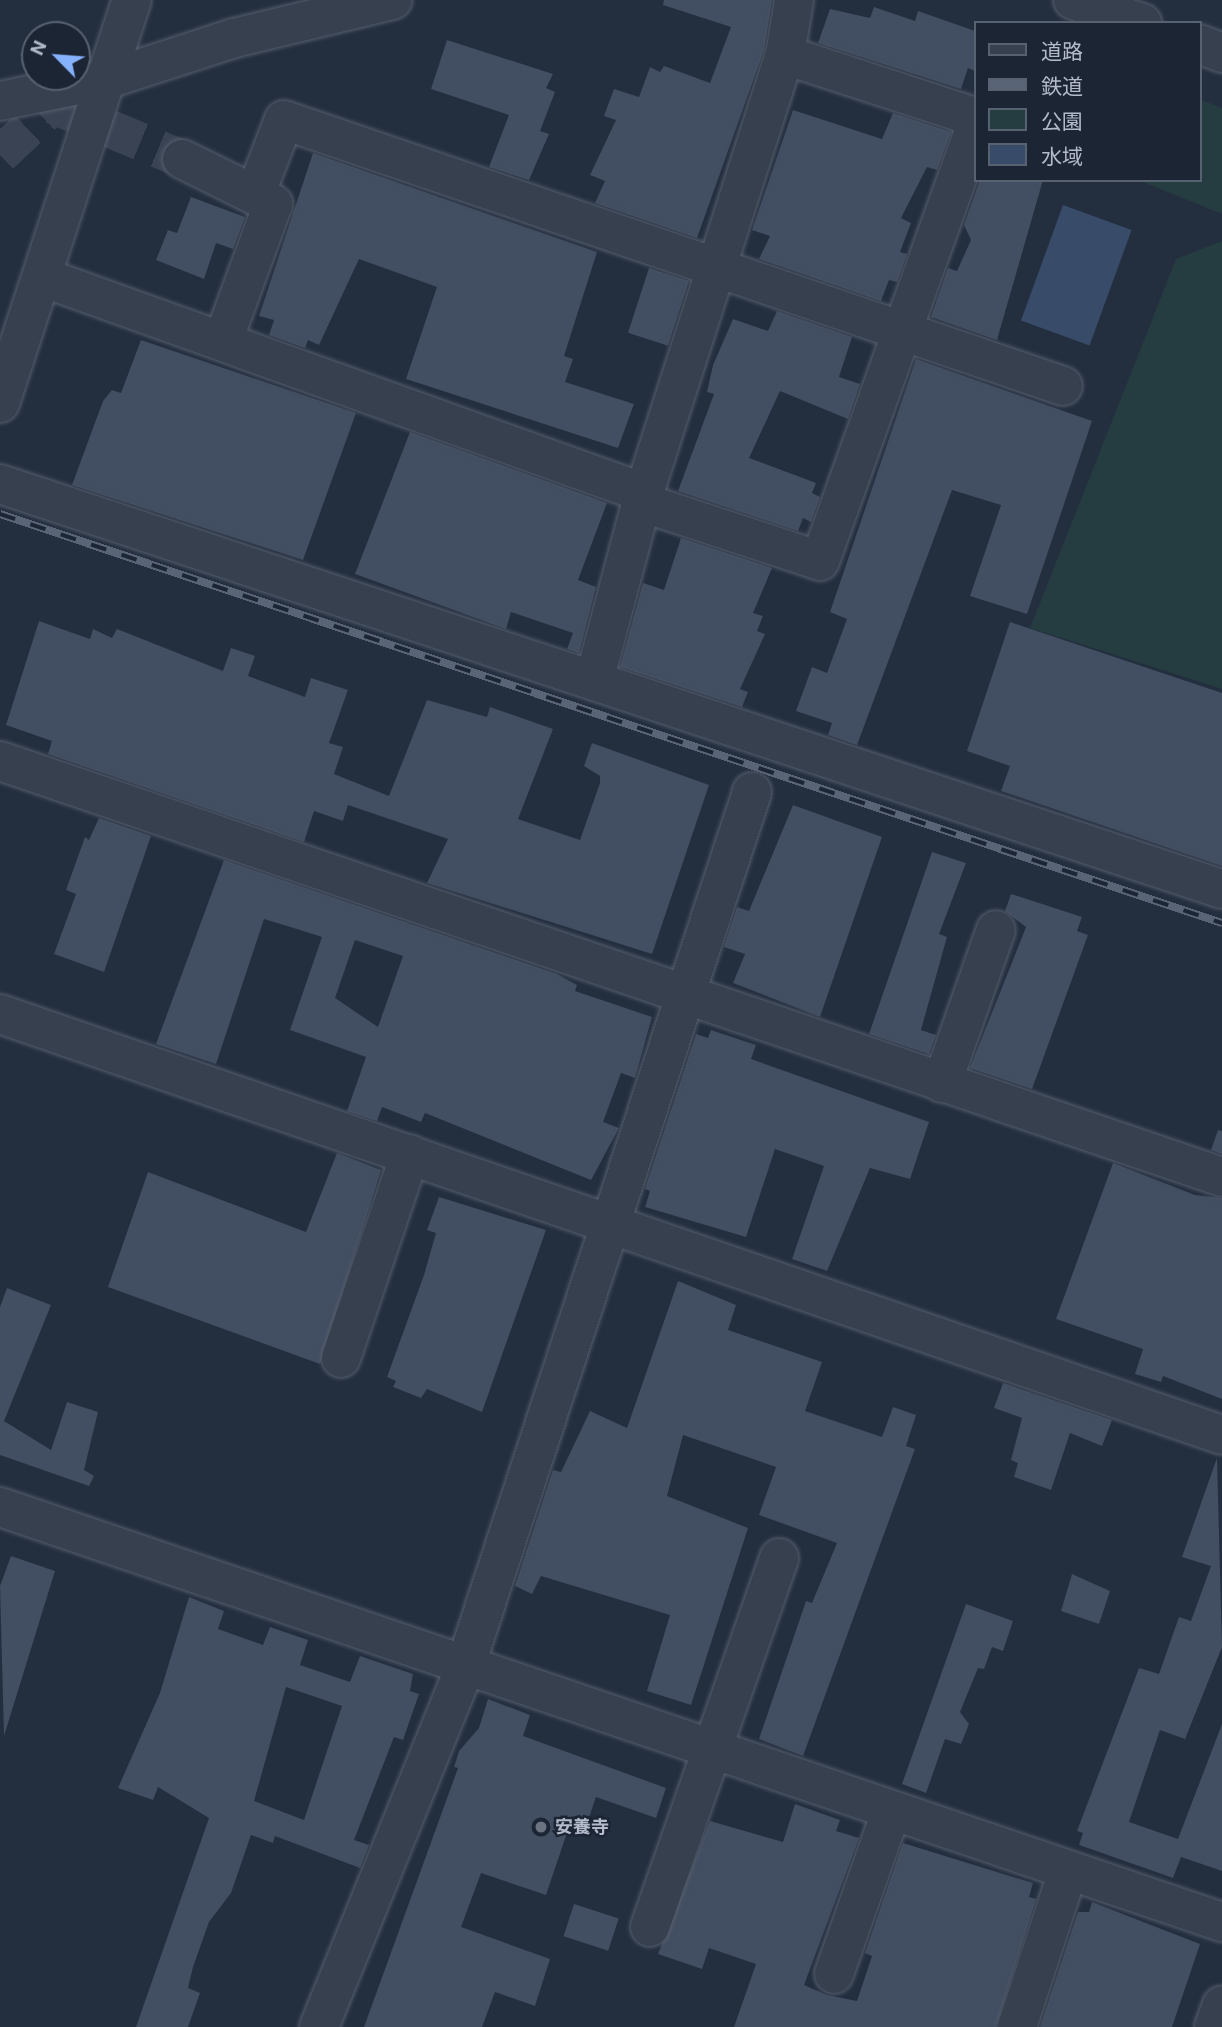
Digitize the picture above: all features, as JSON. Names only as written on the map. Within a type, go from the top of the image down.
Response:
[{"type":"street","points":[[0,101],[108,79],[234,38],[392,0]]},
{"type":"street","points":[[594,681],[643,498],[714,265],[785,55],[794,0]]},
{"type":"street","points":[[1073,0],[1136,21]]},
{"type":"street","points":[[1,396],[131,3]]},
{"type":"street","points":[[1201,45],[1222,53]]},
{"type":"street","points":[[785,55],[974,117]]},
{"type":"street","points":[[255,195],[284,120],[1063,386]]},
{"type":"street","points":[[42,277],[224,338],[643,498],[820,561],[974,132]]},
{"type":"street","points":[[182,159],[273,204],[224,338]]},
{"type":"street","points":[[0,484],[1222,889]]},
{"type":"street","points":[[0,761],[687,999],[1222,1177]]},
{"type":"street","points":[[319,2027],[465,1667],[687,999],[752,792]]},
{"type":"street","points":[[942,1083],[996,930]]},
{"type":"street","points":[[0,1014],[1222,1435]]},
{"type":"street","points":[[341,1358],[410,1154]]},
{"type":"street","points":[[0,1507],[891,1812],[1222,1922]]},
{"type":"street","points":[[650,1927],[709,1748],[779,1558]]},
{"type":"street","points":[[834,1974],[891,1812]]},
{"type":"street","points":[[1017,2027],[1068,1871]]},
{"type":"street","points":[[1214,2027],[1222,2005]]},
{"type":"green space","points":[[1201,100],[1222,108],[1222,214],[1143,182],[1201,182]]},
{"type":"green space","points":[[1222,241],[1222,689],[1030,628],[1176,259]]},
{"type":"water","points":[[1063,205],[1132,230],[1090,346],[1021,321]]},
{"type":"building","points":[[664,0],[772,0],[764,50],[697,238],[595,203],[605,181],[590,175],[616,120],[604,116],[614,89],[639,97],[650,67],[660,72],[664,66],[710,83],[731,27],[663,5]]},
{"type":"building","points":[[874,7],[915,21],[918,11],[974,31],[974,71],[968,68],[961,89],[818,43],[830,9],[870,18]]},
{"type":"building","points":[[447,40],[553,74],[546,88],[555,92],[540,131],[549,134],[529,180],[489,167],[509,115],[431,89]]},
{"type":"building","points":[[793,110],[882,139],[893,113],[951,132],[937,170],[927,167],[901,218],[911,223],[900,252],[907,254],[897,282],[889,280],[881,301],[759,259],[770,236],[752,230]]},
{"type":"building","points":[[313,153],[597,252],[564,356],[573,359],[565,382],[634,404],[618,448],[406,379],[437,287],[359,259],[319,345],[308,340],[305,348],[269,335],[274,320],[259,316]]},
{"type":"building","points":[[979,182],[1042,182],[997,340],[931,317],[948,268],[957,271],[971,240],[964,225]]},
{"type":"building","points":[[191,197],[245,217],[233,249],[216,243],[204,279],[156,260],[168,230],[177,233]]},
{"type":"building","points":[[649,268],[689,281],[668,346],[628,333]]},
{"type":"building","points":[[777,311],[852,337],[839,377],[860,384],[848,419],[780,391],[749,458],[816,483],[812,493],[820,497],[811,522],[803,518],[798,531],[678,491],[714,394],[707,392],[713,365],[733,319],[768,331]]},
{"type":"building","points":[[141,340],[356,413],[303,560],[72,485],[103,401],[112,390],[121,393]]},
{"type":"building","points":[[916,359],[1092,421],[1027,614],[970,596],[1001,505],[952,490],[857,745],[828,735],[832,723],[796,711],[812,667],[827,673],[847,619],[830,612]]},
{"type":"building","points":[[410,432],[607,503],[578,580],[596,587],[579,653],[567,649],[573,633],[511,612],[506,629],[355,574]]},
{"type":"building","points":[[681,538],[772,568],[753,613],[763,616],[757,631],[765,634],[740,689],[748,692],[742,707],[620,667],[643,583],[664,590]]},
{"type":"building","points":[[39,621],[90,639],[93,629],[112,638],[117,629],[223,671],[231,648],[255,656],[248,676],[305,697],[311,678],[348,690],[329,743],[343,747],[334,774],[389,796],[427,700],[487,717],[490,707],[553,729],[518,819],[580,840],[600,783],[600,776],[584,766],[592,743],[709,785],[652,954],[427,883],[448,839],[348,805],[343,821],[314,811],[304,842],[48,754],[52,741],[6,725]]},
{"type":"building","points":[[1010,622],[1222,693],[1222,866],[1001,791],[1010,766],[967,751]]},
{"type":"building","points":[[793,805],[882,837],[820,1017],[733,983],[745,954],[724,947],[737,907],[749,911]]},
{"type":"building","points":[[99,818],[151,836],[104,972],[54,954],[76,894],[66,890],[85,837],[89,840]]},
{"type":"building","points":[[932,852],[966,863],[939,934],[947,937],[921,1030],[936,1035],[929,1054],[869,1034]]},
{"type":"building","points":[[224,860],[557,974],[577,985],[575,991],[652,1017],[635,1078],[621,1073],[603,1122],[619,1128],[591,1180],[425,1113],[421,1122],[382,1107],[377,1121],[347,1111],[366,1057],[290,1030],[322,937],[297,929],[264,919],[216,1064],[156,1044]],"holes":[[[355,940],[403,956],[378,1027],[335,998]]]},
{"type":"building","points":[[1011,894],[1082,917],[1077,931],[1088,935],[1032,1089],[970,1068],[1026,927],[1005,911]]},
{"type":"building","points":[[711,1030],[756,1045],[751,1059],[929,1122],[910,1179],[870,1168],[827,1271],[792,1259],[824,1166],[775,1149],[746,1237],[645,1207],[650,1191],[645,1189],[696,1034],[708,1038]]},
{"type":"building","points":[[1218,1130],[1222,1131],[1222,1154],[1211,1150]]},
{"type":"building","points":[[337,1153],[381,1170],[320,1364],[108,1287],[148,1172],[306,1232]]},
{"type":"building","points":[[1113,1163],[1195,1195],[1222,1198],[1222,1399],[1163,1376],[1161,1382],[1135,1374],[1143,1349],[1056,1319]]},
{"type":"building","points":[[439,1197],[546,1230],[482,1412],[427,1389],[421,1398],[393,1387],[396,1381],[387,1377],[424,1275],[436,1233],[427,1230]]},
{"type":"building","points":[[678,1281],[736,1305],[728,1330],[822,1362],[805,1411],[882,1437],[893,1407],[916,1415],[906,1446],[915,1449],[803,1756],[759,1739],[806,1601],[812,1603],[837,1543],[759,1515],[776,1467],[683,1435],[667,1496],[748,1528],[691,1705],[647,1691],[670,1615],[541,1576],[532,1594],[515,1586],[553,1470],[561,1472],[590,1411],[627,1428]]},
{"type":"building","points":[[7,1288],[51,1305],[4,1421],[51,1450],[67,1402],[98,1412],[84,1470],[94,1476],[89,1486],[0,1455],[0,1307]]},
{"type":"building","points":[[1003,1383],[1112,1420],[1102,1446],[1070,1433],[1051,1490],[1014,1477],[1018,1463],[1011,1460],[1022,1418],[994,1408]]},
{"type":"building","points":[[1217,1458],[1222,1647],[1185,1739],[1160,1730],[1129,1822],[1178,1839],[1222,1724],[1222,1871],[1181,1857],[1173,1878],[1079,1845],[1083,1833],[1077,1831],[1139,1668],[1159,1674],[1179,1617],[1191,1621],[1211,1566],[1182,1557]]},
{"type":"building","points":[[11,1556],[55,1571],[4,1736],[0,1586]]},
{"type":"building","points":[[1072,1574],[1110,1591],[1099,1624],[1061,1611]]},
{"type":"building","points":[[189,1597],[224,1611],[218,1629],[263,1645],[270,1627],[308,1640],[300,1665],[350,1682],[360,1656],[413,1674],[410,1691],[419,1694],[403,1740],[394,1737],[354,1840],[369,1845],[360,1868],[275,1836],[273,1843],[251,1835],[231,1893],[209,1922],[193,1967],[188,1988],[200,1993],[188,2027],[136,2027],[209,1818],[158,1787],[153,1800],[118,1788],[160,1693]],"holes":[[[286,1687],[342,1706],[304,1820],[254,1801]]]},
{"type":"building","points":[[966,1604],[1013,1621],[1003,1651],[992,1647],[984,1669],[978,1668],[960,1712],[969,1724],[961,1744],[945,1739],[926,1793],[902,1784]]},
{"type":"building","points":[[488,1699],[530,1715],[523,1736],[666,1788],[656,1818],[596,1797],[585,1829],[570,1824],[546,1895],[481,1873],[461,1927],[550,1959],[535,2006],[495,1992],[482,2027],[364,2027],[458,1768],[454,1767],[459,1751],[479,1728]]},
{"type":"building","points":[[795,1804],[840,1820],[836,1831],[859,1838],[804,1985],[827,1995],[857,2001],[872,1956],[865,1953],[903,1843],[1033,1883],[1029,1897],[1036,1899],[996,2027],[734,2027],[756,1964],[709,1948],[702,1969],[658,1954],[710,1821],[783,1842]]},
{"type":"building","points":[[1092,1902],[1200,1944],[1172,2027],[1040,2027],[1078,1912],[1089,1912]]},
{"type":"building","points":[[574,1904],[619,1919],[608,1951],[563,1936]]},
{"type":"tunnel","points":[[0,155],[53,105],[182,159]]},
{"type":"railway","points":[[0,514],[1222,923]]},
{"type":"place","name":"安養寺","points":[[541,1827]]}]
